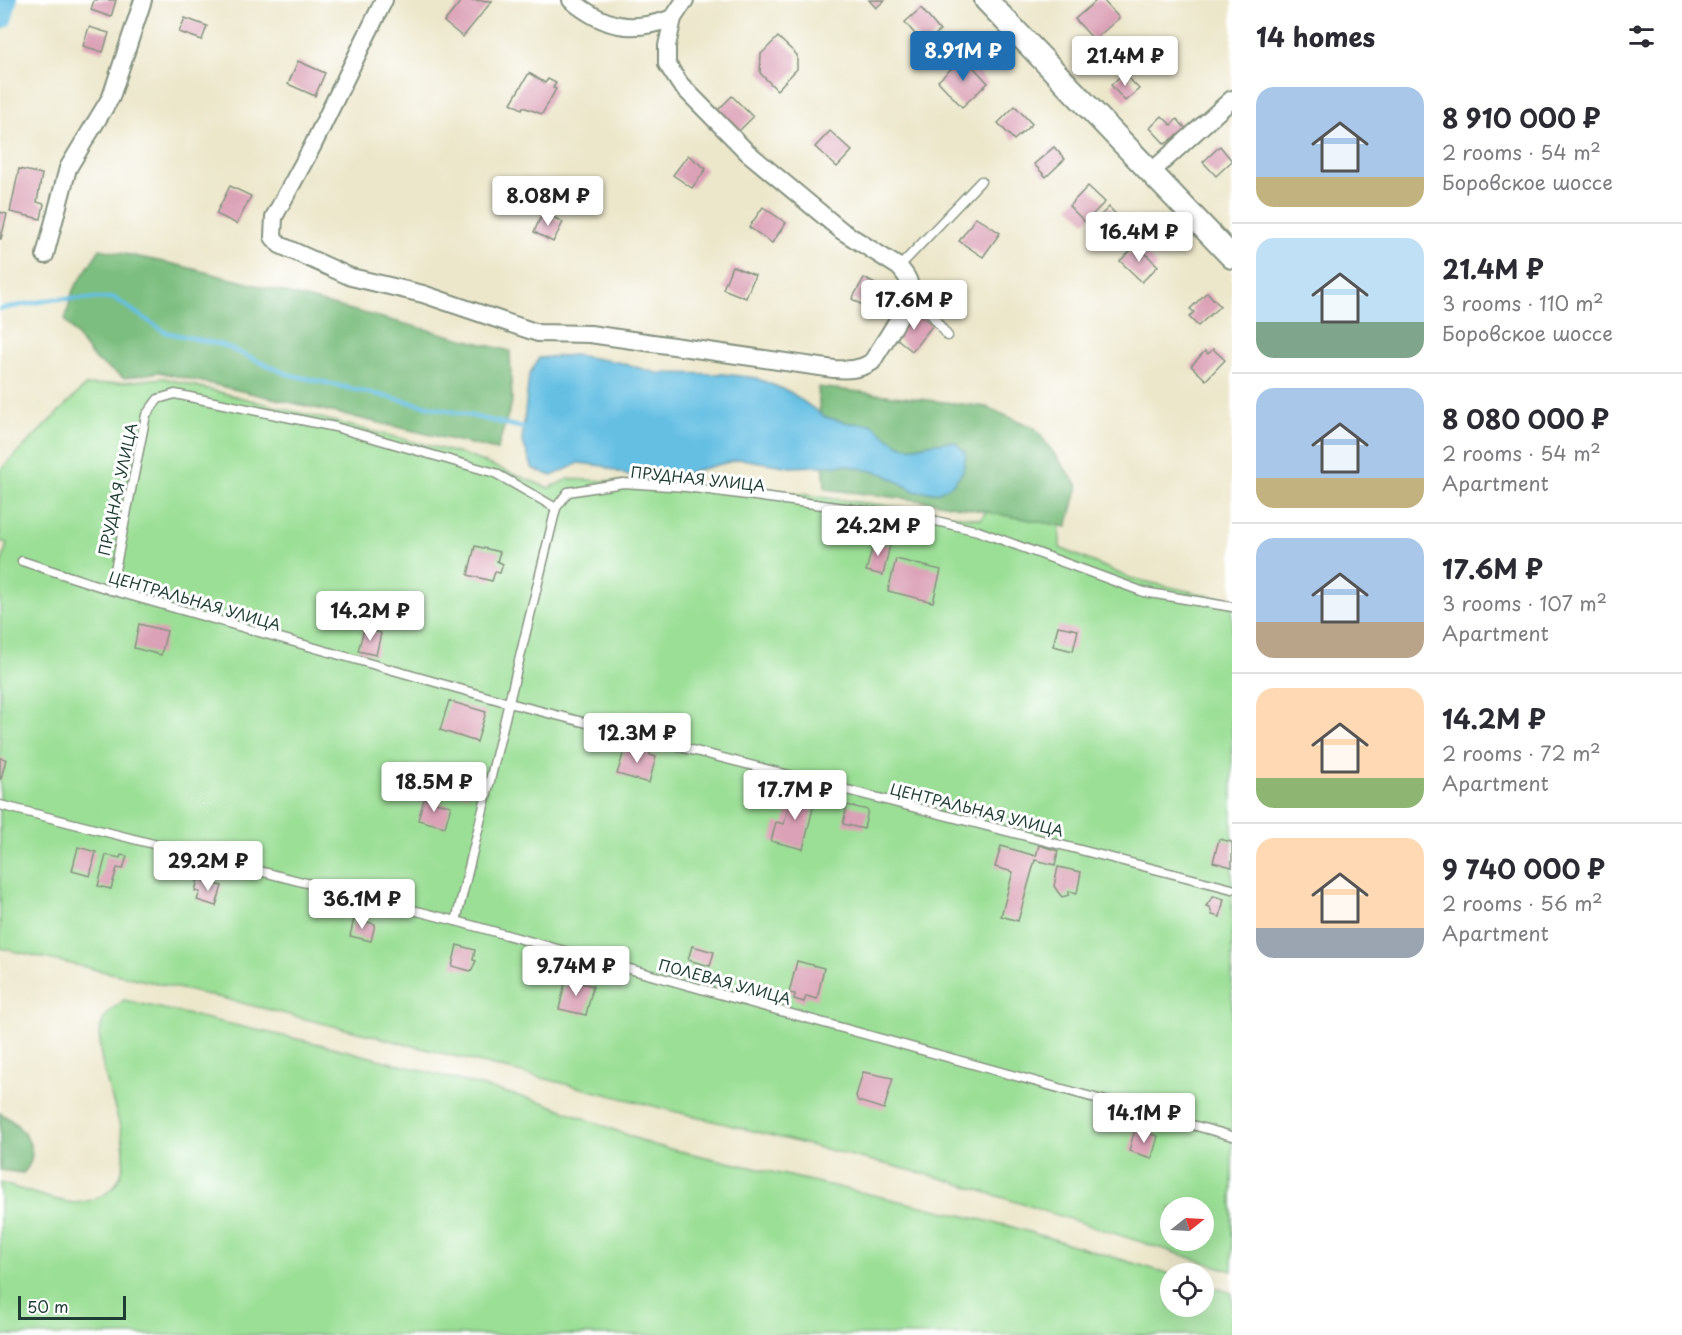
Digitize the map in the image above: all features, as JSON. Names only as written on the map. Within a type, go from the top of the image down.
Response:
[{"type":"main road","points":[[986,0],[1232,257]]},
{"type":"street","points":[[45,255],[68,168],[111,97],[143,0]]},
{"type":"street","points":[[384,0],[312,147],[274,217],[273,237],[280,244],[351,277],[423,294],[538,333],[590,334],[843,370],[851,370],[872,362],[907,301],[910,287],[899,267],[833,224],[747,152],[680,84],[667,64],[667,46],[674,18],[685,0]]},
{"type":"street","points":[[571,0],[600,19],[621,26],[641,27],[674,18]]},
{"type":"street","points":[[1150,173],[1232,99]]},
{"type":"lane","points":[[899,267],[981,181]]},
{"type":"lane","points":[[910,287],[948,336]]},
{"type":"lane","name":"ПРУДНАЯ УЛИЦА","points":[[111,590],[146,415],[158,399],[175,394],[335,428],[495,473],[556,507],[568,492],[622,483],[686,487],[897,514],[978,531],[1144,592],[1232,607]]},
{"type":"lane","points":[[456,921],[556,507]]},
{"type":"lane","name":"ЦЕНТРАЛЬНАЯ УЛИЦА","points":[[22,561],[111,590],[509,703],[1232,889]]},
{"type":"lane","name":"ПОЛЕВАЯ УЛИЦА","points":[[0,805],[456,921],[1232,1136]]},
{"type":"green space","points":[[100,249],[178,265],[510,351],[512,402],[497,450],[159,372],[124,378],[95,360],[65,320],[73,290]]},
{"type":"green space","points":[[164,378],[465,455],[549,488],[568,479],[755,488],[981,519],[1032,448],[1059,459],[1060,548],[1130,578],[1232,601],[1232,1271],[1214,1265],[1214,1263],[1207,1263],[1169,1251],[1214,1251],[1214,1197],[1160,1197],[1160,1248],[941,1178],[226,999],[0,948],[0,571],[7,543],[0,541],[0,470],[85,386]]},
{"type":"green space","points":[[818,387],[986,407],[1035,428],[1078,486],[1067,527],[934,502],[825,489]]},
{"type":"green space","points":[[124,1000],[332,1047],[545,1103],[653,1145],[1009,1226],[1160,1271],[1160,1317],[1214,1317],[1214,1287],[1232,1293],[1232,1335],[0,1335],[0,1183],[76,1203],[102,1196],[118,1181],[124,1162],[123,1140],[103,1067],[100,1044],[102,1023],[111,1010]]},
{"type":"green space","points":[[0,1113],[22,1131],[31,1147],[32,1156],[23,1173],[0,1170]]},
{"type":"water","points":[[574,355],[618,362],[657,373],[723,374],[756,378],[790,392],[825,417],[850,423],[872,424],[896,443],[905,447],[955,442],[966,453],[963,471],[952,485],[939,492],[916,492],[884,474],[845,465],[791,467],[741,459],[678,475],[637,479],[603,466],[579,463],[552,476],[533,469],[522,440],[529,375],[539,358]]},
{"type":"building","points":[[94,0],[116,0],[111,17],[91,10]]},
{"type":"building","points":[[462,0],[492,1],[463,37],[444,22]]},
{"type":"building","points":[[869,0],[885,0],[876,8]]},
{"type":"building","points":[[1097,0],[1103,0],[1119,18],[1094,40],[1075,19]]},
{"type":"building","points":[[921,8],[940,31],[923,44],[905,22]]},
{"type":"building","points":[[185,18],[207,26],[202,40],[179,32]]},
{"type":"building","points":[[89,27],[109,33],[103,52],[83,46]]},
{"type":"building","points":[[778,37],[797,55],[797,69],[777,90],[760,73],[761,54]]},
{"type":"building","points":[[964,57],[988,83],[962,107],[938,81]]},
{"type":"building","points":[[298,61],[325,73],[315,96],[288,84]]},
{"type":"building","points":[[529,73],[545,83],[548,79],[556,83],[553,88],[556,89],[542,114],[523,107],[522,109],[511,103]]},
{"type":"building","points":[[1124,73],[1139,89],[1125,101],[1111,85]]},
{"type":"building","points":[[732,96],[753,117],[735,135],[714,114]]},
{"type":"building","points":[[1015,106],[1032,124],[1014,140],[998,123]]},
{"type":"building","points":[[1162,116],[1171,125],[1177,119],[1186,129],[1165,144],[1150,128]]},
{"type":"building","points":[[830,131],[852,151],[837,167],[815,147]]},
{"type":"building","points":[[1220,146],[1232,161],[1216,176],[1203,162]]},
{"type":"building","points":[[1054,147],[1065,159],[1046,177],[1034,164]]},
{"type":"building","points":[[688,155],[706,169],[692,188],[673,175]]},
{"type":"building","points":[[19,169],[42,174],[37,202],[44,204],[41,219],[10,212]]},
{"type":"building","points":[[230,186],[251,196],[237,224],[216,214]]},
{"type":"building","points":[[1088,186],[1105,202],[1085,222],[1069,206]]},
{"type":"building","points":[[763,207],[786,223],[772,243],[749,227]]},
{"type":"building","points":[[1109,207],[1120,219],[1102,237],[1091,225]]},
{"type":"building","points":[[0,212],[7,214],[1,239],[0,239]]},
{"type":"building","points":[[543,212],[563,222],[553,242],[534,232]]},
{"type":"building","points":[[976,217],[1000,233],[983,257],[959,241]]},
{"type":"building","points":[[1137,245],[1158,266],[1142,282],[1120,261]]},
{"type":"building","points":[[732,266],[755,275],[746,298],[723,289]]},
{"type":"building","points":[[864,278],[890,292],[878,314],[852,299]]},
{"type":"building","points":[[1207,292],[1220,306],[1198,326],[1189,317],[1194,312],[1190,309]]},
{"type":"building","points":[[915,311],[933,325],[912,351],[895,337]]},
{"type":"building","points":[[1213,349],[1225,360],[1206,380],[1191,366],[1205,351],[1208,354]]},
{"type":"building","points":[[875,538],[883,540],[882,544],[890,545],[883,575],[866,571]]},
{"type":"building","points":[[475,546],[500,552],[497,561],[503,564],[500,573],[495,572],[492,581],[468,575]]},
{"type":"building","points":[[896,559],[941,570],[933,602],[888,591]]},
{"type":"building","points":[[353,598],[375,602],[371,624],[349,620]]},
{"type":"building","points":[[139,624],[167,631],[161,655],[134,648]]},
{"type":"building","points":[[1058,626],[1078,630],[1073,651],[1053,646]]},
{"type":"building","points":[[364,629],[381,633],[376,655],[358,651]]},
{"type":"building","points":[[449,701],[486,712],[477,742],[440,730]]},
{"type":"building","points":[[635,745],[651,750],[650,755],[656,757],[649,783],[617,774],[625,748],[634,750]]},
{"type":"building","points":[[0,758],[6,759],[1,779],[0,779]]},
{"type":"building","points":[[457,771],[472,774],[468,795],[452,792]]},
{"type":"building","points":[[793,790],[816,796],[803,849],[771,841],[776,822],[784,824]]},
{"type":"building","points":[[424,799],[451,806],[445,827],[418,820]]},
{"type":"building","points":[[847,805],[868,810],[864,829],[843,824]]},
{"type":"building","points":[[1219,839],[1232,842],[1232,867],[1213,862]]},
{"type":"building","points":[[1039,845],[1058,851],[1055,865],[1035,860],[1018,921],[1001,916],[1013,872],[995,867],[1001,846],[1036,856]]},
{"type":"building","points":[[78,847],[96,852],[90,876],[72,871]]},
{"type":"building","points":[[106,855],[120,858],[121,855],[127,856],[123,869],[117,868],[111,889],[98,886]]},
{"type":"building","points":[[1058,867],[1081,872],[1077,893],[1069,891],[1069,895],[1062,897],[1058,892],[1054,886]]},
{"type":"building","points":[[198,879],[222,886],[216,906],[197,900],[200,892],[195,891]]},
{"type":"building","points":[[1213,896],[1224,899],[1220,917],[1212,915],[1210,907],[1206,906]]},
{"type":"building","points":[[354,919],[375,924],[371,941],[350,936]]},
{"type":"building","points":[[457,945],[475,950],[473,960],[476,961],[471,971],[452,966]]},
{"type":"building","points":[[692,946],[714,952],[710,966],[688,960]]},
{"type":"building","points":[[797,961],[824,968],[817,999],[806,996],[804,1002],[794,999],[795,994],[789,993]]},
{"type":"building","points":[[566,979],[593,986],[586,1015],[559,1009]]},
{"type":"building","points":[[863,1072],[893,1078],[884,1109],[858,1101],[856,1096]]},
{"type":"building","points":[[1135,1129],[1158,1136],[1152,1158],[1129,1151]]},
{"type":"waterway","points":[[0,16],[4,0]]},
{"type":"waterway","points":[[0,309],[55,299],[114,298],[165,332],[222,345],[287,374],[524,428]]}]
